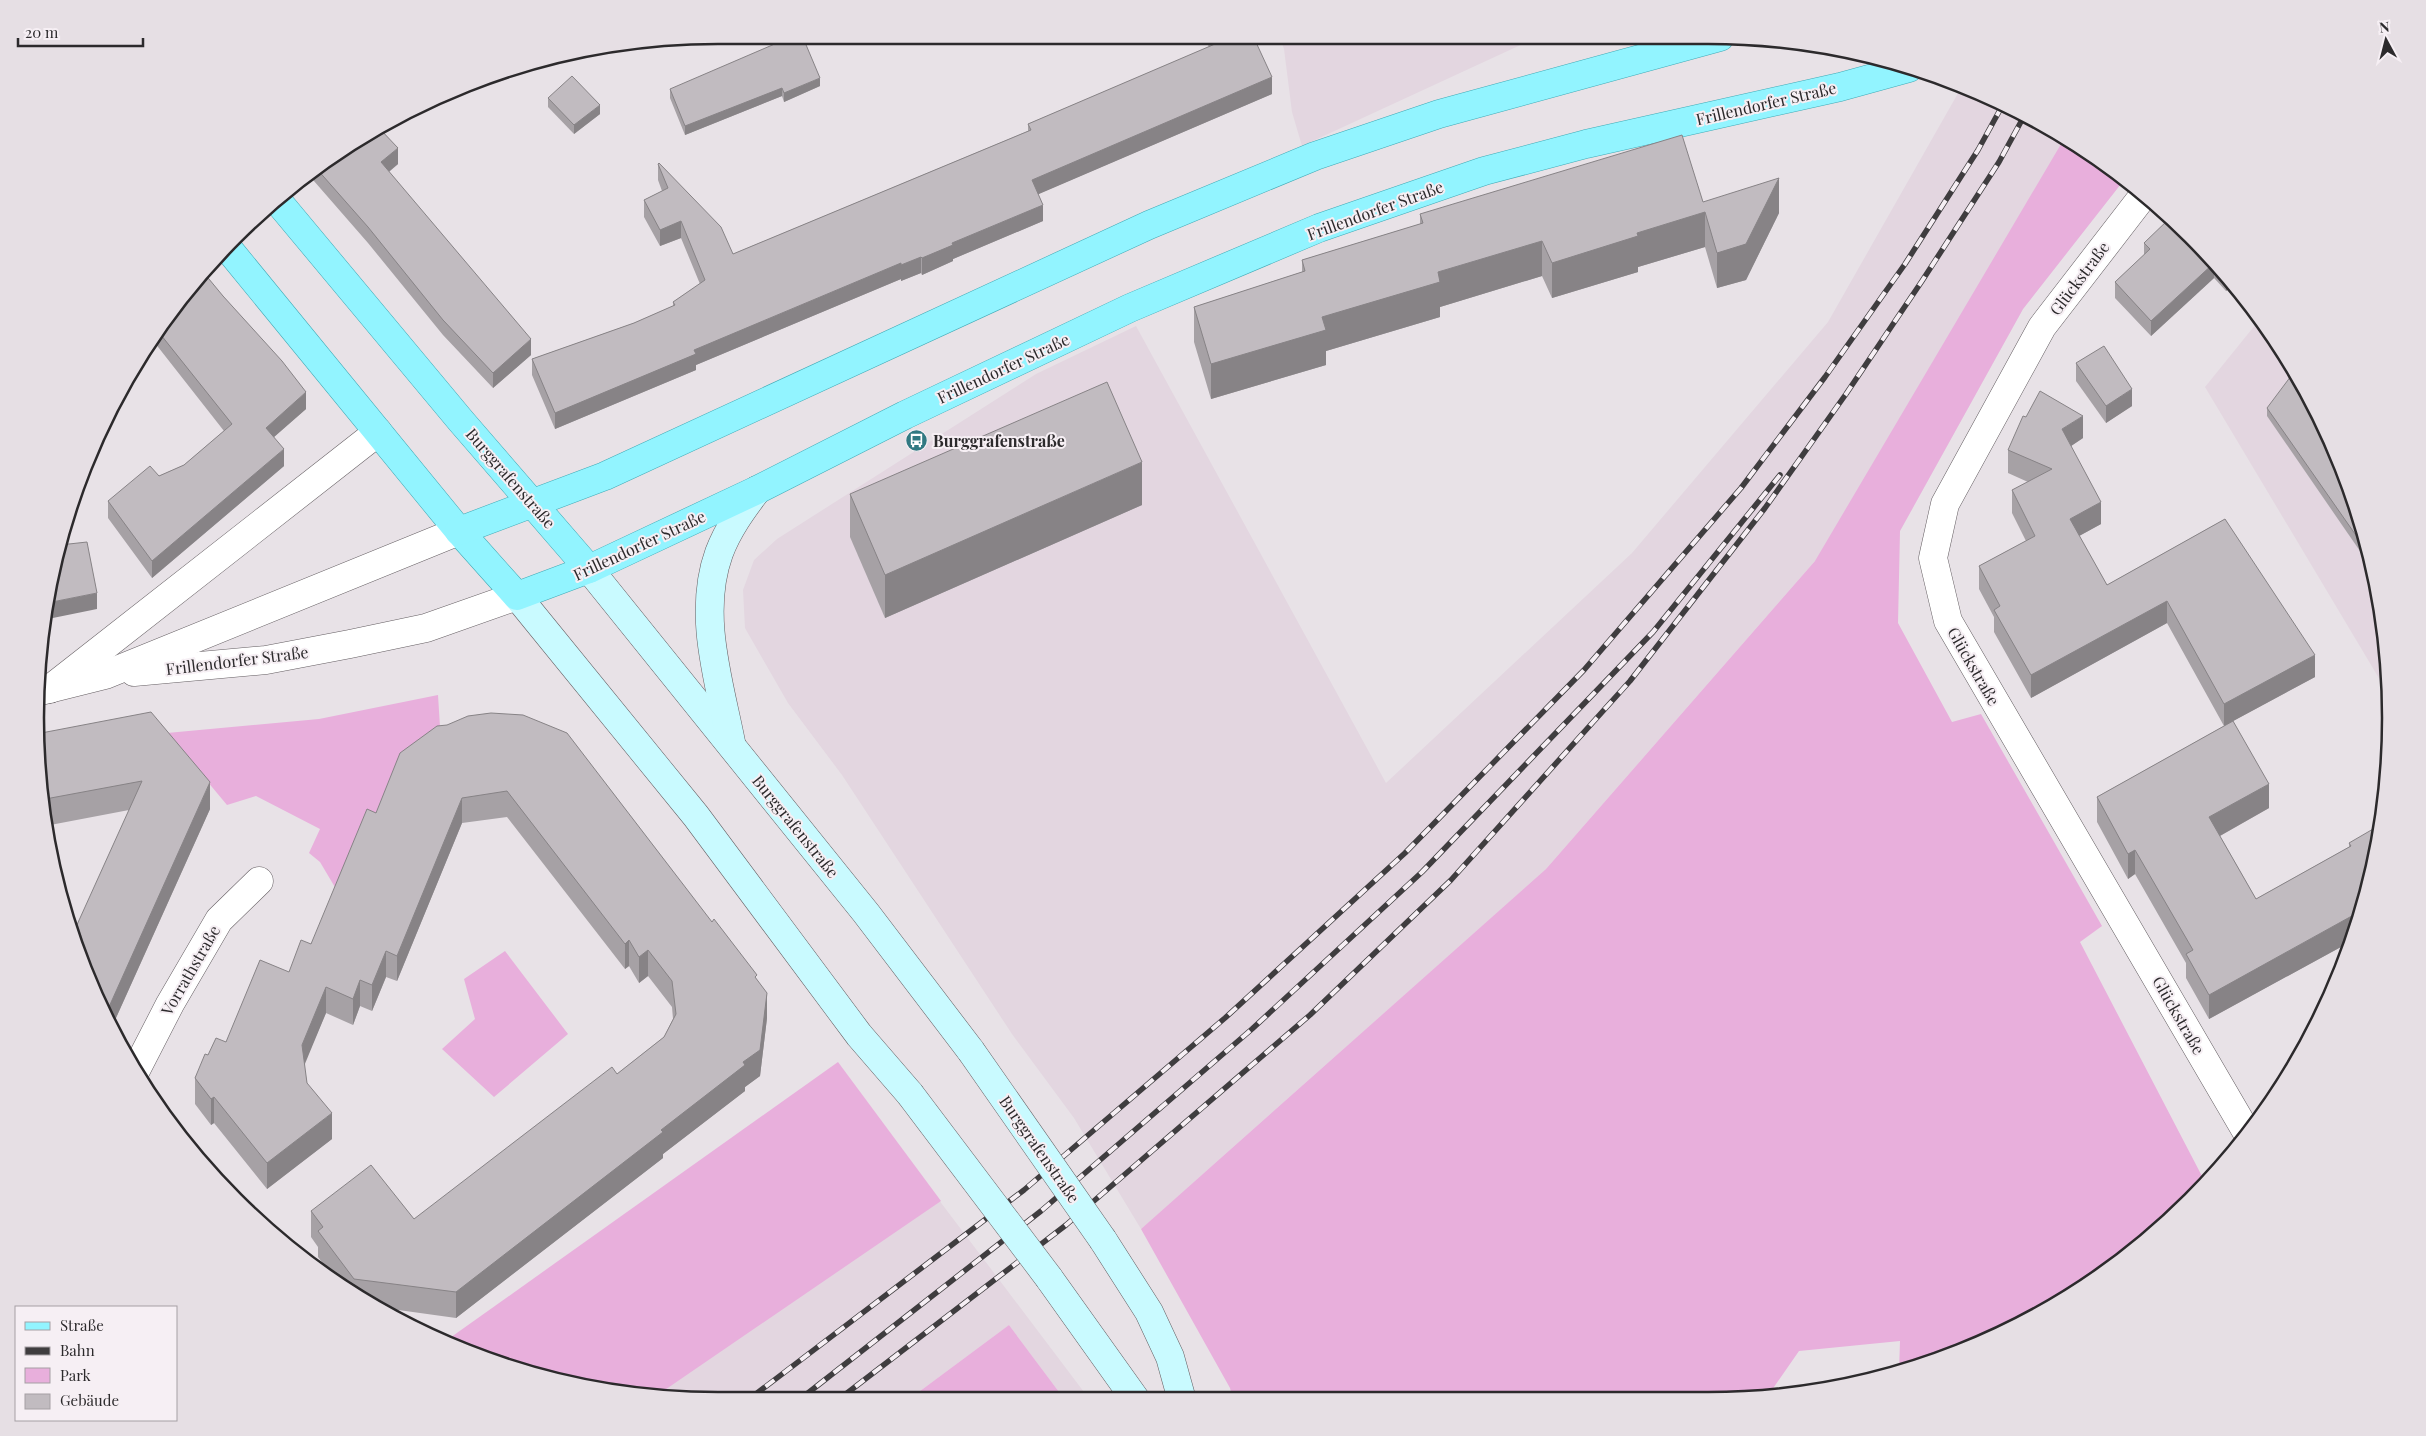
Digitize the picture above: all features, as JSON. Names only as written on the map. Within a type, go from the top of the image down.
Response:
[{"type":"main road","name":"Frillendorfer Straße","points":[[460,531],[534,504],[620,469],[1149,225],[1314,156],[1439,114],[1694,44]]},
{"type":"main road","name":"Frillendorfer Straße","points":[[517,596],[590,569],[757,490],[905,415],[1130,308],[1319,228],[1484,171],[1586,144],[1840,87],[1897,71]]},
{"type":"main road","name":"Burggrafenstraße","points":[[281,205],[461,421],[590,569],[866,913],[971,1050],[1102,1240],[1149,1312],[1170,1356],[1180,1392]]},
{"type":"main road","points":[[231,252],[460,531],[517,596],[696,816],[859,1035],[910,1094],[1050,1278],[1130,1392]]},
{"type":"main road","points":[[732,746],[710,632],[710,590],[719,553],[735,520],[757,490]]},
{"type":"street","name":"Glückstraße","points":[[2140,200],[2042,327],[1945,504],[1933,558],[1948,620],[2244,1127]]},
{"type":"street","name":"Frillendorfer Straße","points":[[45,689],[378,432]]},
{"type":"street","name":"Frillendorfer Straße","points":[[105,675],[460,531]]},
{"type":"street","name":"Frillendorfer Straße","points":[[45,690],[105,675],[266,660],[350,644],[426,628],[517,596]]},
{"type":"street","name":"Vorrathstraße","points":[[139,1064],[170,1004],[219,920],[259,881]]},
{"type":"shaded area","points":[[1282,44],[1523,44],[1302,146],[1292,112]]},
{"type":"shaded area","points":[[1959,92],[2006,113],[2045,134],[2083,157],[2120,185],[2023,309],[1900,531],[1815,561],[1546,869],[1141,1229],[1074,1118],[1012,1034],[842,775],[788,703],[745,628],[743,590],[754,560],[777,539],[1036,374],[1136,326],[1386,783],[1632,553],[1828,322]]},
{"type":"shaded area","points":[[2255,325],[2292,381],[2313,420],[2331,460],[2346,501],[2359,543],[2369,586],[2381,682],[2205,387]]},
{"type":"shaded area","points":[[883,1126],[1084,1392],[1059,1392],[1009,1325],[919,1392],[674,1391],[586,1379],[545,1369],[731,1246]]},
{"type":"green space","points":[[2061,144],[2083,157],[2120,185],[2023,309],[1900,531],[1898,623],[1952,722],[1981,714],[2102,926],[2080,942],[2202,1177],[2153,1225],[2083,1279],[2006,1323],[1966,1341],[1899,1364],[1900,1341],[1799,1351],[1773,1389],[1752,1391],[1231,1392],[1141,1229],[1546,869],[1815,561]]},
{"type":"green space","points":[[438,695],[441,743],[339,894],[320,862],[309,853],[320,829],[256,796],[227,805],[167,733],[319,719]]},
{"type":"green space","points":[[505,951],[568,1034],[494,1097],[442,1049],[475,1019],[464,979]]},
{"type":"green space","points":[[838,1062],[941,1201],[665,1390],[586,1379],[543,1369],[501,1356],[451,1337]]},
{"type":"green space","points":[[1009,1325],[1059,1392],[919,1392]]},
{"type":"building","points":[[775,44],[806,44],[820,78],[784,93],[782,88],[685,126],[670,89]]},
{"type":"building","points":[[1215,44],[1257,44],[1272,77],[1032,180],[1043,205],[952,243],[953,245],[922,258],[901,265],[901,263],[694,350],[696,354],[555,413],[532,359],[634,323],[675,305],[673,302],[705,280],[681,221],[660,230],[644,200],[668,188],[659,163],[721,227],[733,254],[1031,130],[1028,124]]},
{"type":"building","points":[[572,76],[600,105],[574,125],[548,98]]},
{"type":"building","points":[[383,133],[398,148],[381,162],[531,339],[493,373],[443,320],[368,227],[321,173],[343,157]]},
{"type":"building","points":[[1682,135],[1703,202],[1779,178],[1746,244],[1717,253],[1705,212],[1637,233],[1638,236],[1552,263],[1542,241],[1438,272],[1440,282],[1322,317],[1326,330],[1211,364],[1194,307],[1305,271],[1302,260],[1423,223],[1420,214]]},
{"type":"building","points":[[2165,223],[2210,267],[2151,321],[2115,282],[2150,249],[2144,243]]},
{"type":"building","points":[[208,277],[282,361],[306,392],[266,428],[284,449],[152,561],[108,501],[150,466],[159,476],[184,465],[232,424],[162,336]]},
{"type":"building","points":[[2104,346],[2132,389],[2106,406],[2076,363]]},
{"type":"building","points":[[2290,377],[2313,420],[2331,460],[2357,537],[2267,408]]},
{"type":"building","points":[[1107,382],[1142,462],[885,575],[850,494]]},
{"type":"building","points":[[2040,391],[2083,416],[2062,429],[2101,502],[2070,519],[2107,585],[2225,519],[2315,655],[2224,704],[2167,601],[2031,675],[1994,610],[2000,606],[1979,566],[2035,536],[2012,490],[2052,469],[2008,450],[2023,416],[2026,417]]},
{"type":"building","points":[[87,542],[97,593],[55,601],[57,586],[67,544]]},
{"type":"building","points":[[151,712],[210,782],[109,1007],[95,976],[77,925],[142,781],[49,798],[44,732]]},
{"type":"building","points":[[491,713],[523,715],[567,733],[712,922],[714,919],[757,975],[755,977],[767,993],[760,1050],[743,1062],[745,1065],[661,1130],[663,1132],[456,1292],[354,1279],[318,1231],[323,1227],[311,1211],[371,1165],[414,1219],[612,1067],[617,1074],[664,1037],[676,1014],[672,981],[648,950],[639,957],[629,940],[625,944],[507,791],[462,798],[397,956],[386,951],[372,985],[360,980],[353,999],[326,987],[302,1045],[307,1083],[332,1113],[267,1163],[214,1097],[211,1099],[195,1078],[205,1054],[208,1055],[216,1038],[226,1042],[260,960],[289,972],[301,940],[311,944],[367,809],[376,813],[400,753],[437,726],[447,725],[468,716]]},
{"type":"building","points":[[2233,721],[2269,784],[2209,817],[2256,899],[2351,846],[2349,843],[2372,829],[2359,893],[2352,916],[2209,995],[2186,954],[2193,950],[2135,850],[2128,854],[2097,797]]},
{"type":"railway","points":[[759,1392],[1024,1190],[1225,1018],[1405,853],[1584,670],[1741,488],[1825,377],[1905,264],[1978,150],[2000,110]]},
{"type":"railway","points":[[848,1392],[1066,1225],[1310,1015],[1451,880],[1630,681],[1765,508],[1846,394],[1922,281],[1999,162],[2021,121]]},
{"type":"railway","points":[[809,1392],[1041,1211],[1252,1029],[1422,872],[1653,632],[1780,475]]},
{"type":"place","name":"Burggrafenstraße","points":[[917,440]]}]
